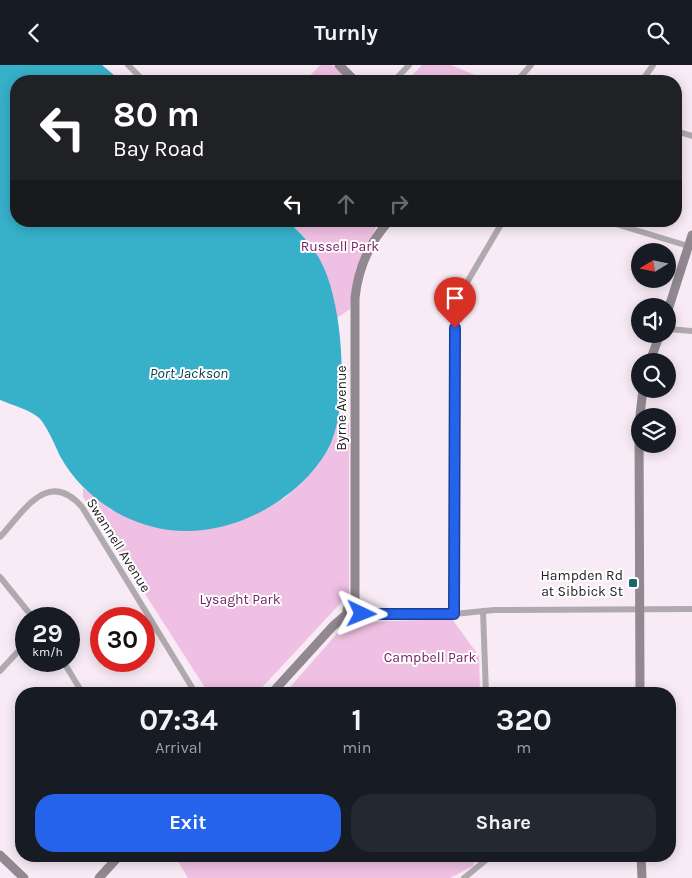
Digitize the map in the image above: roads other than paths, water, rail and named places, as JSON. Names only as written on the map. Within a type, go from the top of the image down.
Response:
[{"type":"street","points":[[128,65],[138,75]]},
{"type":"street","points":[[339,65],[349,75]]},
{"type":"street","points":[[400,75],[409,65]]},
{"type":"street","points":[[522,75],[531,65]]},
{"type":"street","name":"Byrne Avenue","points":[[355,603],[354,325],[356,285],[370,246],[384,227]]},
{"type":"street","points":[[454,614],[453,341],[459,296],[499,227]]},
{"type":"street","points":[[626,227],[688,246]]},
{"type":"street","points":[[672,298],[692,235]]},
{"type":"street","points":[[676,330],[692,331]]},
{"type":"street","points":[[640,687],[639,424],[642,398]]},
{"type":"street","name":"Swannell Avenue","points":[[0,537],[40,494],[52,490],[63,491],[72,495],[82,507],[192,687]]},
{"type":"street","points":[[0,577],[24,607]]},
{"type":"street","points":[[277,687],[347,614],[348,606],[355,603],[362,607],[362,614],[359,618],[354,619],[347,614]]},
{"type":"street","points":[[362,614],[692,609]]},
{"type":"street","points":[[483,611],[486,687]]},
{"type":"street","points":[[0,671],[15,655]]},
{"type":"street","points":[[70,672],[80,687]]},
{"type":"street","points":[[0,855],[24,878]]},
{"type":"street","points":[[99,878],[114,862]]},
{"type":"street","points":[[464,878],[484,862]]},
{"type":"street","points":[[642,862],[642,878]]},
{"type":"water","name":"Port Jackson","points":[[0,65],[102,65],[114,75],[10,75],[10,227],[294,227],[316,253],[323,266],[330,284],[335,306],[342,359],[342,385],[335,433],[327,451],[314,469],[280,501],[259,513],[215,528],[192,531],[169,530],[136,522],[106,506],[80,484],[69,470],[47,429],[38,417],[25,409],[0,400]]},
{"type":"place","name":"Hampden Rd at Sibbick St","points":[[633,583]]},
{"type":"park label","name":"Russell Park","points":[[340,246]]},
{"type":"park label","name":"Lysaght Park","points":[[240,599]]},
{"type":"park label","name":"Campbell Park","points":[[430,657]]}]
